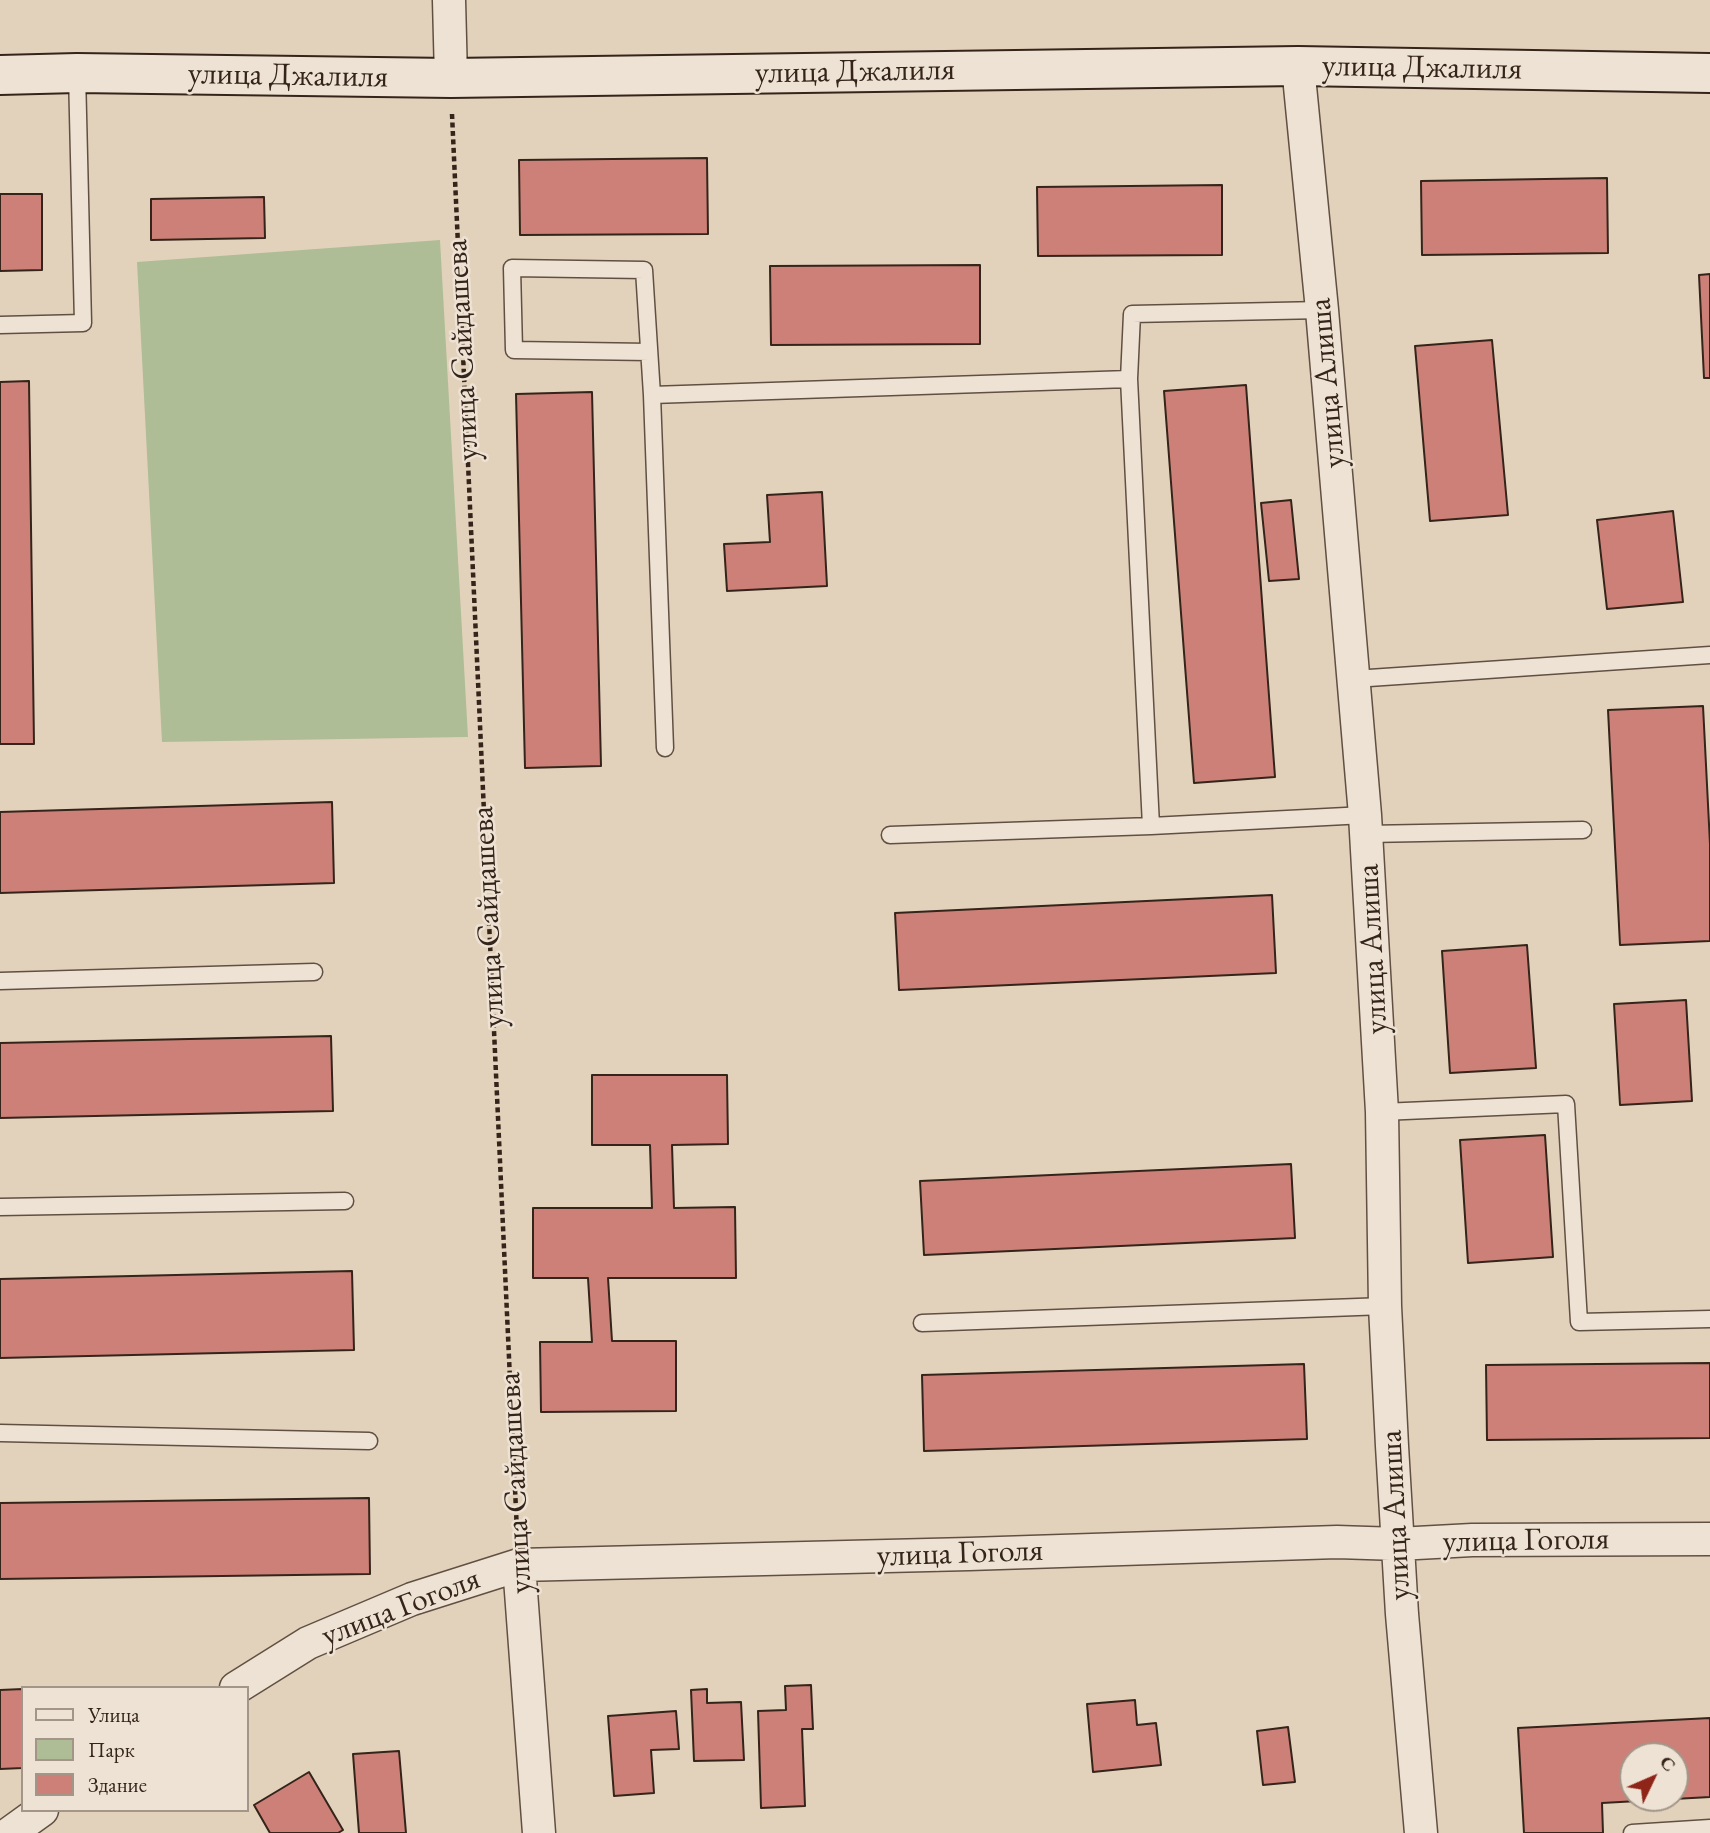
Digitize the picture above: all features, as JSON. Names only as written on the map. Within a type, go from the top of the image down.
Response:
[{"type":"main road","name":"улица Джалиля","points":[[0,75],[77,73],[450,78],[1298,66],[1710,73]]},
{"type":"street","points":[[449,0],[450,78]]},
{"type":"street","name":"улица Алиша","points":[[1298,66],[1322,310],[1366,824],[1382,1112],[1385,1306],[1402,1614],[1421,1833]]},
{"type":"street","name":"улица Гоголя","points":[[239,1686],[319,1638],[412,1598],[519,1565],[1336,1542],[1398,1544],[1472,1540],[1710,1539]]},
{"type":"street","name":"улица Сайдашева","points":[[519,1565],[539,1833]]},
{"type":"street","points":[[10,1833],[39,1812]]},
{"type":"lane","points":[[0,326],[83,323],[77,73]]},
{"type":"lane","points":[[649,352],[514,350],[512,268],[644,270],[652,395],[666,748]]},
{"type":"lane","points":[[1151,826],[1129,379],[1132,314],[1322,310]]},
{"type":"lane","points":[[652,395],[1129,379]]},
{"type":"lane","points":[[1354,680],[1710,655]]},
{"type":"lane","points":[[890,835],[1151,826],[1366,824],[1583,830]]},
{"type":"lane","points":[[0,981],[314,972]]},
{"type":"lane","points":[[1382,1112],[1566,1104],[1579,1322],[1710,1319]]},
{"type":"lane","points":[[0,1207],[345,1201]]},
{"type":"lane","points":[[922,1323],[1385,1306]]},
{"type":"lane","points":[[0,1433],[369,1441]]},
{"type":"lane","points":[[1632,1833],[1710,1828]]},
{"type":"path","name":"улица Сайдашева","points":[[450,78],[519,1565]]},
{"type":"green space","points":[[440,240],[468,737],[162,742],[137,262]]},
{"type":"building","points":[[707,158],[708,234],[520,235],[519,160]]},
{"type":"building","points":[[1607,178],[1608,253],[1422,255],[1421,181]]},
{"type":"building","points":[[1222,185],[1222,255],[1038,256],[1037,187]]},
{"type":"building","points":[[0,194],[42,194],[42,270],[0,271]]},
{"type":"building","points":[[264,197],[265,238],[151,240],[151,199]]},
{"type":"building","points":[[980,265],[980,344],[771,345],[770,266]]},
{"type":"building","points":[[1710,274],[1710,378],[1704,378],[1699,275]]},
{"type":"building","points":[[1492,340],[1508,515],[1430,521],[1415,346]]},
{"type":"building","points":[[29,381],[34,744],[0,744],[0,382]]},
{"type":"building","points":[[1246,385],[1275,777],[1194,783],[1164,391]]},
{"type":"building","points":[[592,392],[601,766],[525,768],[516,394]]},
{"type":"building","points":[[822,492],[827,586],[727,591],[724,544],[770,542],[767,495]]},
{"type":"building","points":[[1291,500],[1299,579],[1269,581],[1261,503]]},
{"type":"building","points":[[1673,511],[1683,602],[1607,609],[1597,520]]},
{"type":"building","points":[[1703,706],[1710,844],[1710,941],[1620,945],[1608,710]]},
{"type":"building","points":[[332,802],[334,883],[0,893],[0,812]]},
{"type":"building","points":[[1272,895],[1276,973],[899,990],[895,913]]},
{"type":"building","points":[[1527,945],[1536,1068],[1450,1073],[1442,951]]},
{"type":"building","points":[[1686,1000],[1692,1101],[1620,1105],[1614,1004]]},
{"type":"building","points":[[331,1036],[333,1111],[0,1118],[0,1043]]},
{"type":"building","points":[[592,1075],[727,1075],[728,1144],[672,1145],[674,1208],[735,1207],[736,1278],[608,1278],[612,1341],[676,1341],[676,1411],[541,1412],[540,1342],[592,1342],[588,1278],[533,1278],[533,1208],[652,1208],[650,1145],[592,1145]]},
{"type":"building","points":[[1545,1135],[1553,1257],[1468,1263],[1460,1140]]},
{"type":"building","points":[[1291,1164],[1295,1238],[924,1255],[920,1181]]},
{"type":"building","points":[[352,1271],[354,1350],[0,1358],[0,1279]]},
{"type":"building","points":[[1710,1363],[1710,1438],[1487,1440],[1486,1365]]},
{"type":"building","points":[[1304,1364],[1307,1439],[924,1451],[922,1375]]},
{"type":"building","points":[[369,1498],[370,1574],[0,1579],[0,1503]]},
{"type":"building","points":[[811,1685],[813,1729],[802,1729],[805,1806],[761,1808],[758,1711],[786,1710],[785,1686]]},
{"type":"building","points":[[21,1689],[21,1768],[0,1769],[0,1690]]},
{"type":"building","points":[[707,1689],[707,1703],[741,1702],[744,1760],[694,1761],[691,1690]]},
{"type":"building","points":[[1135,1700],[1137,1725],[1156,1723],[1161,1765],[1093,1772],[1087,1704]]},
{"type":"building","points":[[676,1711],[679,1749],[651,1750],[654,1793],[614,1796],[608,1716]]},
{"type":"building","points":[[1710,1718],[1710,1797],[1689,1798],[1689,1742],[1619,1742],[1619,1802],[1602,1803],[1603,1833],[1524,1833],[1518,1728]]},
{"type":"building","points":[[1288,1727],[1295,1782],[1263,1785],[1257,1731]]},
{"type":"building","points":[[399,1751],[406,1833],[359,1833],[353,1754]]},
{"type":"building","points":[[309,1772],[343,1830],[338,1833],[270,1833],[254,1805]]}]
